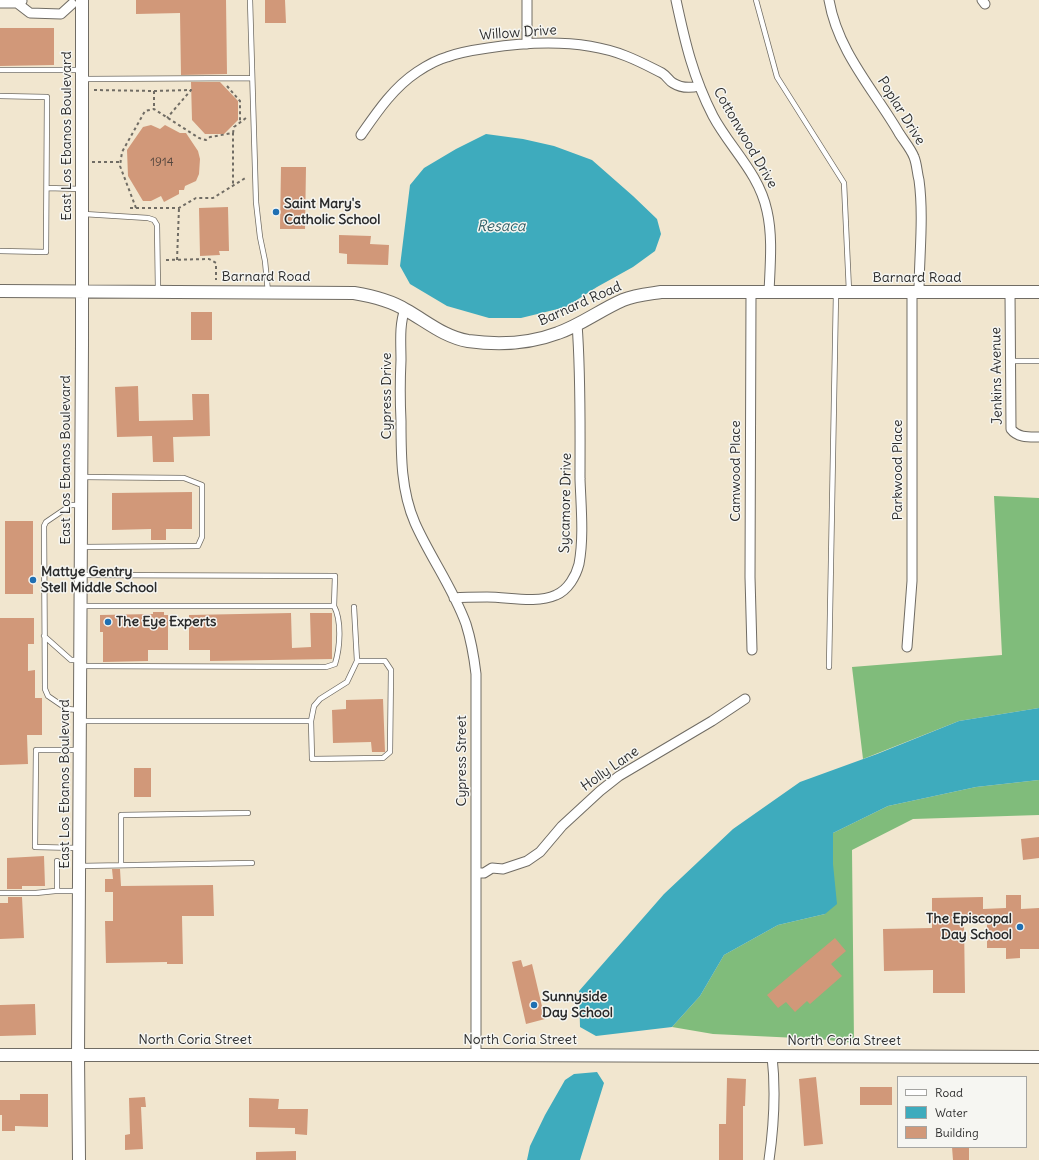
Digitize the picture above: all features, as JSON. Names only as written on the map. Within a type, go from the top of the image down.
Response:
[{"type":"street","points":[[527,0],[527,44]]},
{"type":"street","name":"Cottonwood Drive","points":[[676,0],[688,53],[699,86],[713,116],[748,166],[763,197],[767,212],[771,255],[769,293]]},
{"type":"street","name":"Poplar Drive","points":[[829,0],[834,20],[845,48],[914,156],[918,173],[921,206],[916,293]]},
{"type":"street","points":[[0,3],[20,2],[30,13],[61,14],[76,2]]},
{"type":"street","name":"East Los Ebanos Boulevard","points":[[76,2],[82,80],[78,1056],[79,1160]]},
{"type":"street","name":"Willow Drive","points":[[361,135],[393,92],[416,72],[445,57],[462,52],[527,44],[568,44],[603,49],[620,54],[652,68],[665,75],[672,83],[687,88],[699,86]]},
{"type":"street","name":"Barnard Road","points":[[0,291],[354,293],[372,296],[388,301],[405,309],[433,328],[449,336],[483,343],[520,342],[558,333],[624,300],[640,295],[661,292],[1039,292]]},
{"type":"street","name":"Jenkins Avenue","points":[[1010,292],[1011,429],[1014,434],[1039,437]]},
{"type":"street","name":"Camwood Place","points":[[751,293],[750,577],[752,650]]},
{"type":"street","name":"Parkwood Place","points":[[907,648],[912,581],[916,293]]},
{"type":"street","name":"Cypress Drive","points":[[404,482],[401,444],[400,377],[402,323],[405,309]]},
{"type":"street","name":"Sycamore Drive","points":[[454,598],[545,598],[557,595],[566,588],[574,578],[579,565],[581,532],[580,357],[577,324]]},
{"type":"street","name":"Cypress Street","points":[[404,482],[415,522],[465,622],[471,639],[476,674],[476,1055]]},
{"type":"street","name":"Holly Lane","points":[[476,873],[484,873],[492,868],[503,869],[527,861],[540,852],[562,826],[600,791],[619,776],[745,700]]},
{"type":"street","name":"North Coria Street","points":[[0,1055],[1039,1057]]},
{"type":"street","points":[[769,1160],[775,1106],[772,1056]]},
{"type":"lane","points":[[250,0],[256,202],[268,292]]},
{"type":"lane","points":[[756,0],[777,77],[844,184],[849,293]]},
{"type":"lane","points":[[0,70],[82,80],[252,78]]},
{"type":"lane","points":[[0,96],[47,97],[46,252],[0,251]]},
{"type":"lane","points":[[47,188],[82,189]]},
{"type":"lane","points":[[82,214],[125,216],[154,220],[157,225],[158,292]]},
{"type":"lane","points":[[829,667],[836,293]]},
{"type":"lane","points":[[1010,361],[1039,361]]},
{"type":"lane","points":[[81,477],[184,478],[202,485],[202,537],[198,546],[81,547]]},
{"type":"lane","points":[[81,505],[71,505],[46,522],[44,526],[45,689],[48,696],[80,716],[311,721]]},
{"type":"lane","points":[[44,636],[71,660],[80,663],[326,667],[335,664],[339,652],[339,614],[334,606],[335,576],[81,575]]},
{"type":"lane","points":[[80,606],[334,606]]},
{"type":"lane","points":[[354,607],[356,660],[347,682],[320,699],[314,706],[311,721],[312,759],[383,758],[390,752],[391,670],[385,661],[356,660]]},
{"type":"lane","points":[[79,848],[35,847],[35,840],[36,750],[80,750]]},
{"type":"lane","points":[[121,865],[121,815],[248,813]]},
{"type":"lane","points":[[57,861],[57,891]]},
{"type":"lane","points":[[79,866],[252,863]]},
{"type":"lane","points":[[0,893],[79,891]]},
{"type":"path","points":[[82,80],[154,91],[191,90],[167,118]]},
{"type":"path","points":[[225,84],[240,101],[240,123]]},
{"type":"path","points":[[154,91],[154,109]]},
{"type":"path","points":[[136,208],[120,166],[122,152],[145,111],[154,109],[199,138],[206,140],[210,137],[233,133]]},
{"type":"path","points":[[233,185],[234,127],[253,113]]},
{"type":"path","points":[[82,162],[121,162]]},
{"type":"path","points":[[125,216],[128,208],[179,208],[196,198],[213,198],[255,172]]},
{"type":"path","points":[[177,260],[179,208]]},
{"type":"path","points":[[158,260],[209,259],[216,263],[215,292]]},
{"type":"green space","points":[[994,496],[1039,498],[1039,708],[959,721],[863,759],[852,667],[1002,655]]},
{"type":"green space","points":[[1039,780],[1039,815],[913,819],[852,850],[854,1043],[819,1039],[713,1034],[672,1027],[700,996],[724,955],[778,925],[825,914],[833,864],[833,833],[888,806],[976,787]]},
{"type":"water","name":"Resaca","points":[[486,134],[523,139],[554,146],[592,160],[657,219],[661,234],[655,251],[633,267],[597,287],[566,307],[521,318],[489,318],[447,306],[410,284],[400,266],[410,185],[424,168],[456,149]]},
{"type":"water","points":[[1039,708],[1039,780],[976,787],[888,806],[833,833],[833,864],[837,904],[825,914],[778,925],[724,955],[700,996],[672,1027],[596,1036],[580,1027],[579,991],[664,894],[733,829],[800,782],[877,754],[959,721]]},
{"type":"water","points":[[597,1072],[604,1083],[580,1160],[527,1160],[530,1146],[545,1115],[565,1080],[574,1074]]},
{"type":"building","points":[[136,0],[226,0],[227,74],[181,75],[180,13],[136,14]]},
{"type":"building","points":[[265,0],[285,0],[286,23],[265,23]]},
{"type":"building","points":[[0,28],[54,28],[54,65],[0,66]]},
{"type":"building","points":[[191,82],[220,82],[238,101],[238,120],[224,134],[205,134],[192,120]]},
{"type":"building","points":[[151,125],[160,129],[165,125],[180,133],[186,133],[198,151],[200,159],[199,174],[196,181],[185,186],[184,190],[179,190],[179,194],[164,202],[161,196],[151,201],[143,201],[128,176],[127,150],[143,127]]},
{"type":"building","points":[[281,167],[306,167],[305,229],[280,229]]},
{"type":"building","points":[[228,207],[229,251],[219,251],[220,255],[200,256],[199,208]]},
{"type":"building","points":[[339,235],[371,236],[370,244],[389,245],[388,265],[347,264],[347,254],[339,253]]},
{"type":"building","points":[[191,312],[212,312],[212,340],[191,340]]},
{"type":"building","points":[[138,386],[139,421],[193,420],[192,394],[209,394],[210,436],[173,437],[174,462],[153,462],[152,436],[117,437],[115,387]]},
{"type":"building","points":[[192,492],[192,529],[166,529],[166,540],[151,540],[151,529],[112,530],[112,493]]},
{"type":"building","points":[[5,521],[33,521],[33,594],[5,594]]},
{"type":"building","points":[[153,612],[164,612],[164,615],[168,615],[168,650],[148,650],[148,661],[103,662],[103,632],[100,632],[100,615],[153,614]]},
{"type":"building","points":[[291,613],[292,648],[311,647],[310,613],[332,613],[332,659],[210,661],[210,650],[189,650],[189,615]]},
{"type":"building","points":[[0,618],[34,618],[34,644],[28,644],[28,671],[35,670],[35,698],[42,698],[42,735],[27,735],[28,764],[0,765]]},
{"type":"building","points":[[383,699],[385,752],[372,752],[371,742],[333,743],[332,710],[346,709],[346,700]]},
{"type":"building","points":[[134,768],[151,768],[151,797],[134,797]]},
{"type":"building","points":[[1039,837],[1039,858],[1023,860],[1021,839]]},
{"type":"building","points":[[44,856],[45,886],[22,886],[22,889],[7,889],[7,858]]},
{"type":"building","points":[[112,869],[120,869],[121,886],[213,885],[214,916],[182,916],[183,964],[167,964],[167,962],[106,963],[105,921],[113,921],[113,892],[105,892],[105,879],[113,879]]},
{"type":"building","points":[[1006,895],[1021,895],[1021,909],[1039,908],[1039,949],[1020,949],[1020,958],[1006,959],[1006,948],[987,948],[987,923],[964,923],[965,993],[933,993],[933,970],[884,971],[883,929],[932,928],[932,898],[983,897],[983,909],[1006,908]]},
{"type":"building","points":[[8,897],[22,897],[24,938],[0,939],[0,903],[8,903]]},
{"type":"building","points":[[835,938],[846,951],[831,964],[842,976],[810,1004],[807,1001],[795,1012],[786,1002],[778,1008],[767,995]]},
{"type":"building","points":[[521,960],[523,967],[532,964],[545,1019],[526,1024],[512,962]]},
{"type":"building","points":[[35,1004],[36,1035],[0,1036],[0,1005]]},
{"type":"building","points":[[816,1077],[823,1144],[804,1146],[799,1079]]},
{"type":"building","points":[[727,1078],[746,1079],[745,1106],[743,1106],[743,1160],[719,1160],[719,1124],[726,1124]]},
{"type":"building","points":[[860,1087],[892,1087],[892,1105],[860,1105]]},
{"type":"building","points":[[20,1094],[48,1094],[48,1127],[15,1126],[15,1131],[2,1131],[0,1100],[20,1100]]},
{"type":"building","points":[[145,1097],[146,1107],[141,1107],[143,1149],[125,1150],[125,1135],[130,1134],[129,1098]]},
{"type":"building","points":[[249,1098],[279,1099],[278,1109],[308,1109],[307,1135],[295,1134],[295,1128],[249,1127]]},
{"type":"building","points":[[952,1148],[969,1148],[969,1160],[953,1160]]},
{"type":"building","points":[[296,1151],[296,1160],[256,1160],[256,1152]]},
{"type":"place","name":"Saint Mary's Catholic School","points":[[276,212]]},
{"type":"place","name":"Mattye Gentry Stell Middle School","points":[[33,580]]},
{"type":"place","name":"The Eye Experts","points":[[108,622]]},
{"type":"place","name":"The Episcopal Day School","points":[[1020,927]]},
{"type":"place","name":"Sunnyside Day School","points":[[534,1005]]}]
